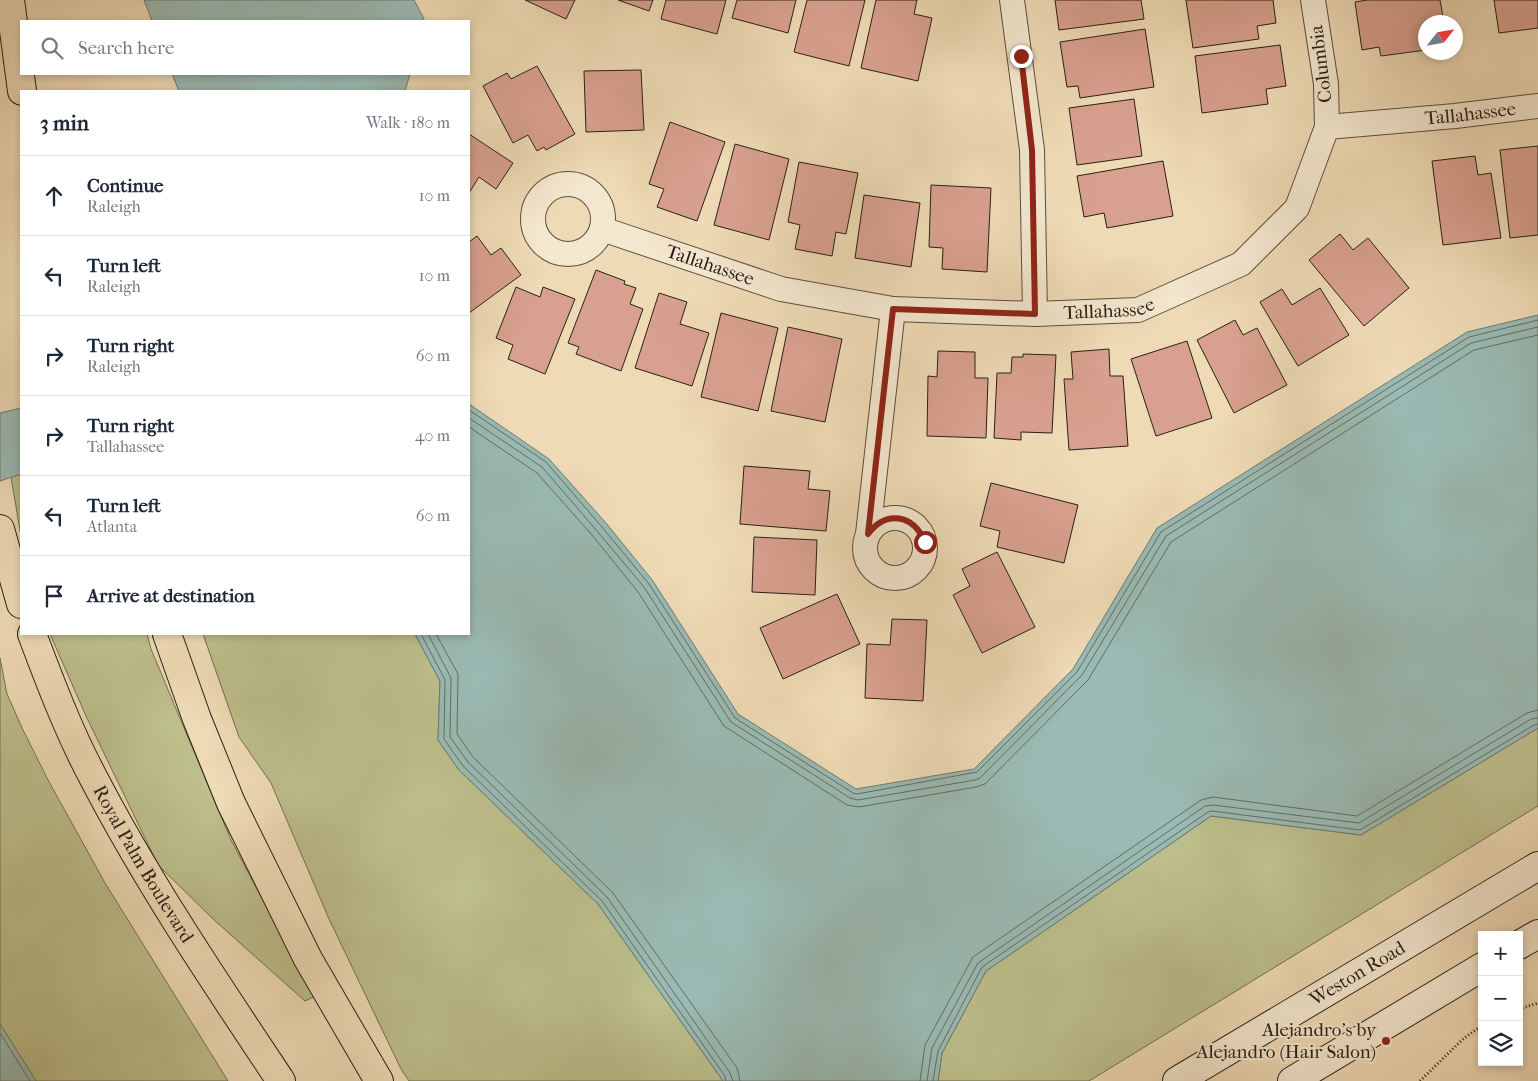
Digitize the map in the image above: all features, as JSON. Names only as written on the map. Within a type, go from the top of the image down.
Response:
[{"type":"main road","points":[[10,0],[22,90]]},
{"type":"main road","points":[[0,529],[20,600]]},
{"type":"main road","name":"Royal Palm Boulevard","points":[[32,635],[54,692],[92,776],[187,939],[282,1081]]},
{"type":"main road","points":[[167,635],[197,719],[231,803],[308,959],[380,1081]]},
{"type":"main road","name":"Weston Road","points":[[1177,1081],[1538,866]]},
{"type":"main road","points":[[1523,943],[1538,934]]},
{"type":"main road","points":[[1292,1081],[1478,970]]},
{"type":"street","points":[[1012,0],[1032,150],[1035,314]]},
{"type":"street","name":"Columbia","points":[[1313,0],[1326,84],[1328,128]]},
{"type":"street","name":"Tallahassee","points":[[602,229],[780,289],[893,309],[1035,314],[1138,310],[1241,264],[1297,208],[1328,128],[1538,106]]},
{"type":"street","points":[[868,534],[893,309]]},
{"type":"path","points":[[1523,1008],[1538,1002]]},
{"type":"path","points":[[1420,1081],[1458,1044],[1478,1029]]},
{"type":"green space","points":[[20,474],[20,530],[11,477]]},
{"type":"green space","points":[[50,635],[147,635],[151,649],[231,840],[314,997],[305,1001],[213,919],[158,865],[86,716]]},
{"type":"green space","points":[[203,635],[416,635],[440,681],[438,740],[459,770],[598,904],[723,1081],[409,1081],[401,1069],[329,919],[271,783],[239,737]]},
{"type":"green space","points":[[0,658],[7,694],[48,780],[105,883],[228,1081],[36,1081],[0,1024]]},
{"type":"green space","points":[[1538,728],[1538,806],[1089,1081],[938,1081],[942,1053],[986,971],[1211,816],[1361,835]]},
{"type":"water","points":[[144,0],[414,0],[424,19],[424,20],[152,20]]},
{"type":"water","points":[[172,75],[410,75],[405,90],[179,90]]},
{"type":"water","points":[[1538,315],[1538,728],[1361,835],[1211,816],[986,971],[942,1053],[938,1081],[723,1081],[598,904],[459,770],[438,740],[440,681],[416,635],[470,635],[470,405],[549,459],[606,523],[653,581],[738,714],[856,789],[974,769],[1073,669],[1157,528],[1467,332]]},
{"type":"water","points":[[20,408],[20,474],[0,481],[0,413]]},
{"type":"water","points":[[0,1024],[36,1081],[0,1081]]},
{"type":"building","points":[[525,0],[575,0],[566,19]]},
{"type":"building","points":[[618,0],[653,0],[649,11]]},
{"type":"building","points":[[666,0],[726,0],[717,34],[661,19]]},
{"type":"building","points":[[737,0],[796,0],[788,33],[732,18]]},
{"type":"building","points":[[807,0],[865,0],[849,66],[794,52]]},
{"type":"building","points":[[876,0],[917,0],[914,14],[932,18],[918,81],[861,68]]},
{"type":"building","points":[[1055,0],[1141,0],[1144,19],[1059,30]]},
{"type":"building","points":[[1186,0],[1273,0],[1276,23],[1257,26],[1259,39],[1193,48]]},
{"type":"building","points":[[1367,0],[1440,0],[1443,15],[1418,15],[1418,51],[1381,56],[1379,47],[1362,50],[1355,2]]},
{"type":"building","points":[[1494,0],[1538,0],[1538,28],[1499,33]]},
{"type":"building","points":[[1145,29],[1154,87],[1080,98],[1078,86],[1067,87],[1060,42]]},
{"type":"building","points":[[1280,45],[1286,86],[1266,89],[1268,104],[1202,113],[1195,56]]},
{"type":"building","points":[[537,66],[575,134],[546,150],[544,147],[537,151],[528,135],[513,143],[483,86],[507,73],[511,79]]},
{"type":"building","points":[[641,70],[644,130],[586,132],[584,71]]},
{"type":"building","points":[[1134,99],[1142,156],[1077,165],[1069,108]]},
{"type":"building","points":[[670,122],[725,142],[697,221],[657,207],[664,189],[649,184]]},
{"type":"building","points":[[470,135],[513,163],[496,189],[479,177],[470,191]]},
{"type":"building","points":[[735,144],[789,159],[769,240],[714,225]]},
{"type":"building","points":[[1538,146],[1538,235],[1510,238],[1500,150]]},
{"type":"building","points":[[1475,156],[1478,175],[1491,173],[1501,238],[1443,245],[1432,161]]},
{"type":"building","points":[[1163,161],[1173,216],[1107,228],[1104,213],[1084,217],[1077,176]]},
{"type":"building","points":[[799,162],[858,173],[846,234],[836,232],[832,256],[795,249],[800,225],[788,222]]},
{"type":"building","points":[[931,185],[991,188],[987,272],[942,269],[943,248],[929,247]]},
{"type":"building","points":[[864,195],[920,203],[911,267],[855,258]]},
{"type":"building","points":[[1340,234],[1353,250],[1368,238],[1409,288],[1364,326],[1309,260]]},
{"type":"building","points":[[477,236],[491,255],[501,248],[521,275],[470,312],[470,241]]},
{"type":"building","points":[[596,270],[625,281],[624,284],[636,288],[630,304],[643,309],[621,371],[576,354],[579,347],[568,343]]},
{"type":"building","points":[[516,287],[540,297],[543,287],[575,299],[545,374],[508,359],[513,345],[496,338]]},
{"type":"building","points":[[1320,288],[1349,335],[1298,366],[1260,302],[1282,289],[1292,305]]},
{"type":"building","points":[[659,293],[687,302],[680,324],[709,333],[692,386],[635,368]]},
{"type":"building","points":[[721,313],[778,328],[758,411],[701,397]]},
{"type":"building","points":[[1235,320],[1243,335],[1257,328],[1287,385],[1234,413],[1197,340]]},
{"type":"building","points":[[788,327],[842,339],[825,422],[771,411]]},
{"type":"building","points":[[1187,341],[1212,418],[1156,436],[1131,359]]},
{"type":"building","points":[[1109,349],[1110,376],[1123,376],[1128,446],[1069,450],[1064,379],[1073,379],[1071,352]]},
{"type":"building","points":[[938,351],[975,352],[975,378],[988,378],[986,438],[927,436],[928,376],[937,377]]},
{"type":"building","points":[[1023,354],[1056,355],[1052,433],[1021,432],[1021,440],[994,438],[997,373],[1011,373],[1012,357],[1023,357]]},
{"type":"building","points":[[744,466],[810,471],[808,489],[830,491],[826,531],[740,524]]},
{"type":"building","points":[[991,483],[1078,505],[1064,563],[997,547],[1000,531],[980,526]]},
{"type":"building","points":[[754,537],[817,540],[815,595],[752,592]]},
{"type":"building","points":[[997,552],[1035,627],[982,653],[953,595],[970,586],[962,569]]},
{"type":"building","points":[[837,594],[860,644],[783,679],[760,628]]},
{"type":"building","points":[[892,619],[927,620],[923,701],[865,698],[867,644],[890,645]]},
{"type":"place","name":"Alejandro’s by Alejandro (Hair Salon)","points":[[1386,1041]]},
{"type":"route","points":[[925,542],[921,532],[914,524],[904,519],[883,520],[874,526],[868,534],[893,309],[1035,314],[1032,150],[1021,56]]}]
